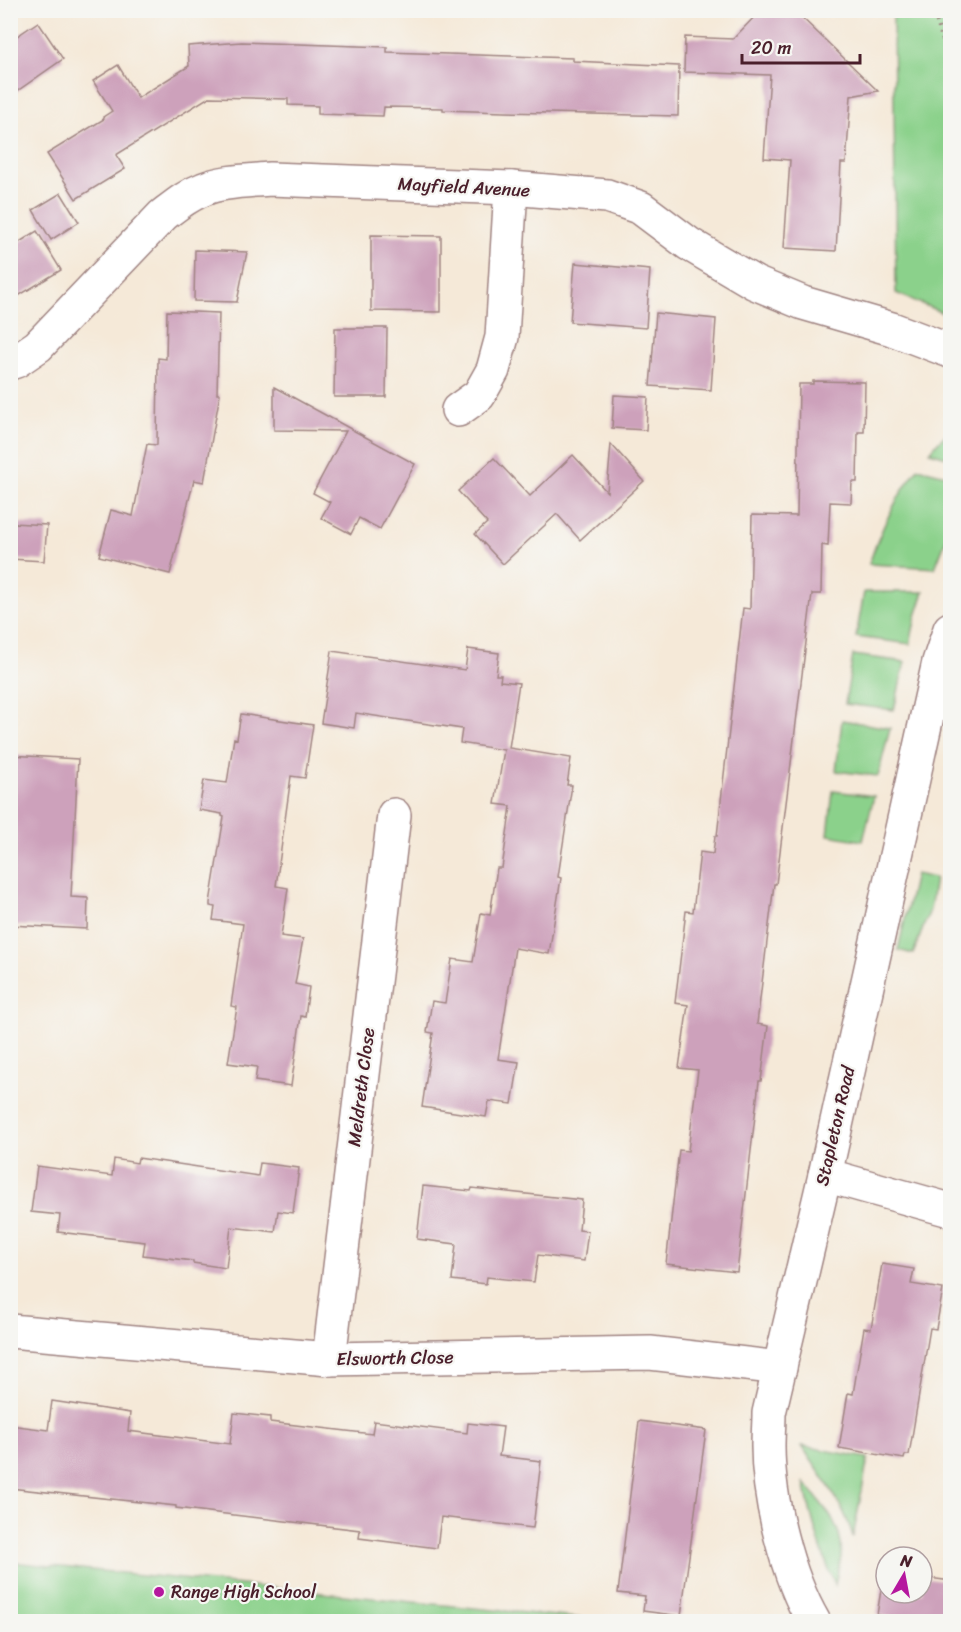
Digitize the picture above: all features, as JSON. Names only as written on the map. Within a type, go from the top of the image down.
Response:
[{"type":"street","name":"Mayfield Avenue","points":[[10,363],[16,362],[38,346],[163,215],[187,197],[206,188],[270,179],[511,188],[607,196],[641,208],[689,244],[755,283],[802,303],[892,329],[951,351]]},
{"type":"street","points":[[458,410],[479,395],[493,370],[502,337],[511,188]]},
{"type":"street","name":"Stapleton Road","points":[[814,1622],[804,1605],[784,1548],[772,1497],[768,1447],[770,1413],[937,674],[951,629]]},
{"type":"street","name":"Meldreth Close","points":[[329,1359],[394,815]]},
{"type":"street","points":[[825,1175],[951,1210]]},
{"type":"street","name":"Elsworth Close","points":[[10,1331],[329,1359],[650,1353],[780,1368]]},
{"type":"path","points":[[933,10],[951,63]]},
{"type":"green space","points":[[893,11],[950,11],[950,316],[896,293]]},
{"type":"green space","points":[[950,431],[950,458],[930,452],[938,442]]},
{"type":"green space","points":[[918,468],[950,476],[950,529],[935,568],[869,564],[889,514]]},
{"type":"green space","points":[[864,592],[924,592],[910,644],[856,637]]},
{"type":"green space","points":[[853,655],[905,662],[894,710],[845,704]]},
{"type":"green space","points":[[842,720],[890,728],[878,776],[836,771]]},
{"type":"green space","points":[[833,791],[874,796],[863,841],[828,835]]},
{"type":"green space","points":[[915,874],[935,878],[930,910],[913,954],[898,950]]},
{"type":"green space","points":[[802,1446],[868,1458],[853,1537],[838,1501]]},
{"type":"green space","points":[[804,1482],[836,1525],[841,1557],[835,1585],[816,1534]]},
{"type":"green space","name":"Range High School","points":[[11,1562],[606,1621],[11,1621]]},
{"type":"building","points":[[761,10],[794,10],[878,91],[851,96],[846,163],[841,163],[836,251],[784,248],[790,160],[764,158],[770,75],[684,72],[685,37],[733,39]]},
{"type":"building","points":[[38,22],[63,59],[10,96],[10,41]]},
{"type":"building","points":[[242,42],[387,47],[387,52],[573,58],[573,61],[679,66],[678,116],[384,107],[383,116],[318,114],[318,106],[288,105],[288,99],[209,97],[116,155],[125,169],[76,199],[47,154],[104,119],[103,117],[112,111],[93,81],[118,65],[138,98],[189,66],[188,46]]},
{"type":"building","points":[[61,193],[79,222],[51,240],[33,210]]},
{"type":"building","points":[[37,231],[61,270],[10,301],[10,248]]},
{"type":"building","points":[[371,235],[441,236],[441,312],[371,311]]},
{"type":"building","points":[[195,250],[247,252],[237,302],[194,301]]},
{"type":"building","points":[[575,263],[650,270],[646,328],[570,322]]},
{"type":"building","points":[[167,311],[219,313],[217,394],[220,394],[204,482],[194,480],[170,574],[99,556],[111,510],[133,516],[147,444],[157,445],[158,358],[166,359]]},
{"type":"building","points":[[656,313],[716,319],[711,390],[650,386]]},
{"type":"building","points":[[335,328],[387,328],[386,397],[334,397]]},
{"type":"building","points":[[813,381],[865,382],[864,432],[858,432],[857,482],[852,482],[851,503],[830,502],[828,546],[822,545],[821,594],[812,594],[757,1024],[768,1026],[761,1081],[759,1081],[737,1272],[666,1264],[679,1150],[688,1151],[698,1070],[679,1068],[688,1005],[675,1003],[686,911],[693,912],[700,852],[713,854],[715,836],[717,836],[743,608],[750,609],[752,515],[797,516],[799,384],[813,384]]},
{"type":"building","points":[[274,387],[415,464],[380,529],[359,518],[351,534],[321,518],[330,502],[313,493],[346,431],[274,430]]},
{"type":"building","points":[[614,395],[648,397],[646,430],[612,428]]},
{"type":"building","points":[[611,444],[644,481],[580,540],[557,514],[503,564],[475,534],[487,523],[458,491],[494,458],[530,496],[573,455],[607,492]]},
{"type":"building","points":[[12,523],[47,525],[44,561],[10,559]]},
{"type":"building","points":[[468,649],[499,653],[496,675],[501,675],[500,681],[519,683],[509,748],[571,758],[567,785],[572,785],[549,954],[515,948],[498,1059],[519,1062],[512,1104],[489,1101],[486,1117],[422,1107],[433,1033],[427,1032],[432,1001],[445,1003],[452,959],[473,962],[481,913],[490,915],[497,868],[502,868],[511,806],[495,804],[504,750],[460,743],[462,729],[356,713],[354,728],[321,723],[332,651],[465,670]]},
{"type":"building","points":[[241,714],[313,725],[305,778],[291,776],[276,886],[288,888],[281,936],[303,939],[295,984],[309,987],[305,1017],[301,1016],[291,1086],[255,1081],[257,1067],[228,1063],[237,1007],[231,1006],[243,924],[213,920],[215,907],[210,906],[210,903],[224,817],[222,814],[199,810],[204,780],[227,783],[234,738],[237,739]]},
{"type":"building","points":[[10,755],[78,759],[71,897],[88,898],[87,929],[10,925],[14,785],[10,785]]},
{"type":"building","points":[[138,1158],[258,1176],[260,1163],[299,1168],[293,1213],[278,1211],[275,1232],[231,1227],[226,1268],[193,1263],[193,1261],[143,1255],[145,1242],[58,1232],[60,1215],[31,1212],[37,1166],[112,1176],[114,1159],[137,1163]]},
{"type":"building","points":[[423,1186],[471,1191],[472,1188],[582,1200],[579,1230],[588,1231],[584,1261],[538,1255],[534,1282],[487,1277],[486,1284],[452,1280],[456,1244],[417,1239]]},
{"type":"building","points":[[882,1264],[914,1269],[911,1284],[943,1289],[936,1329],[930,1328],[909,1455],[905,1455],[904,1459],[839,1448],[848,1393],[853,1394],[864,1328],[871,1329]]},
{"type":"building","points":[[52,1401],[130,1413],[128,1431],[230,1444],[234,1413],[270,1417],[270,1422],[372,1434],[374,1421],[467,1433],[468,1423],[503,1427],[499,1456],[541,1461],[533,1528],[441,1517],[437,1548],[359,1538],[360,1530],[176,1508],[176,1506],[10,1488],[10,1425],[48,1430]]},
{"type":"building","points":[[639,1421],[706,1430],[681,1616],[643,1611],[645,1596],[618,1593]]},
{"type":"building","points":[[934,1579],[951,1581],[951,1622],[921,1622],[877,1615],[879,1605],[934,1605]]},
{"type":"place","name":"Range High School","points":[[159,1592]]}]
